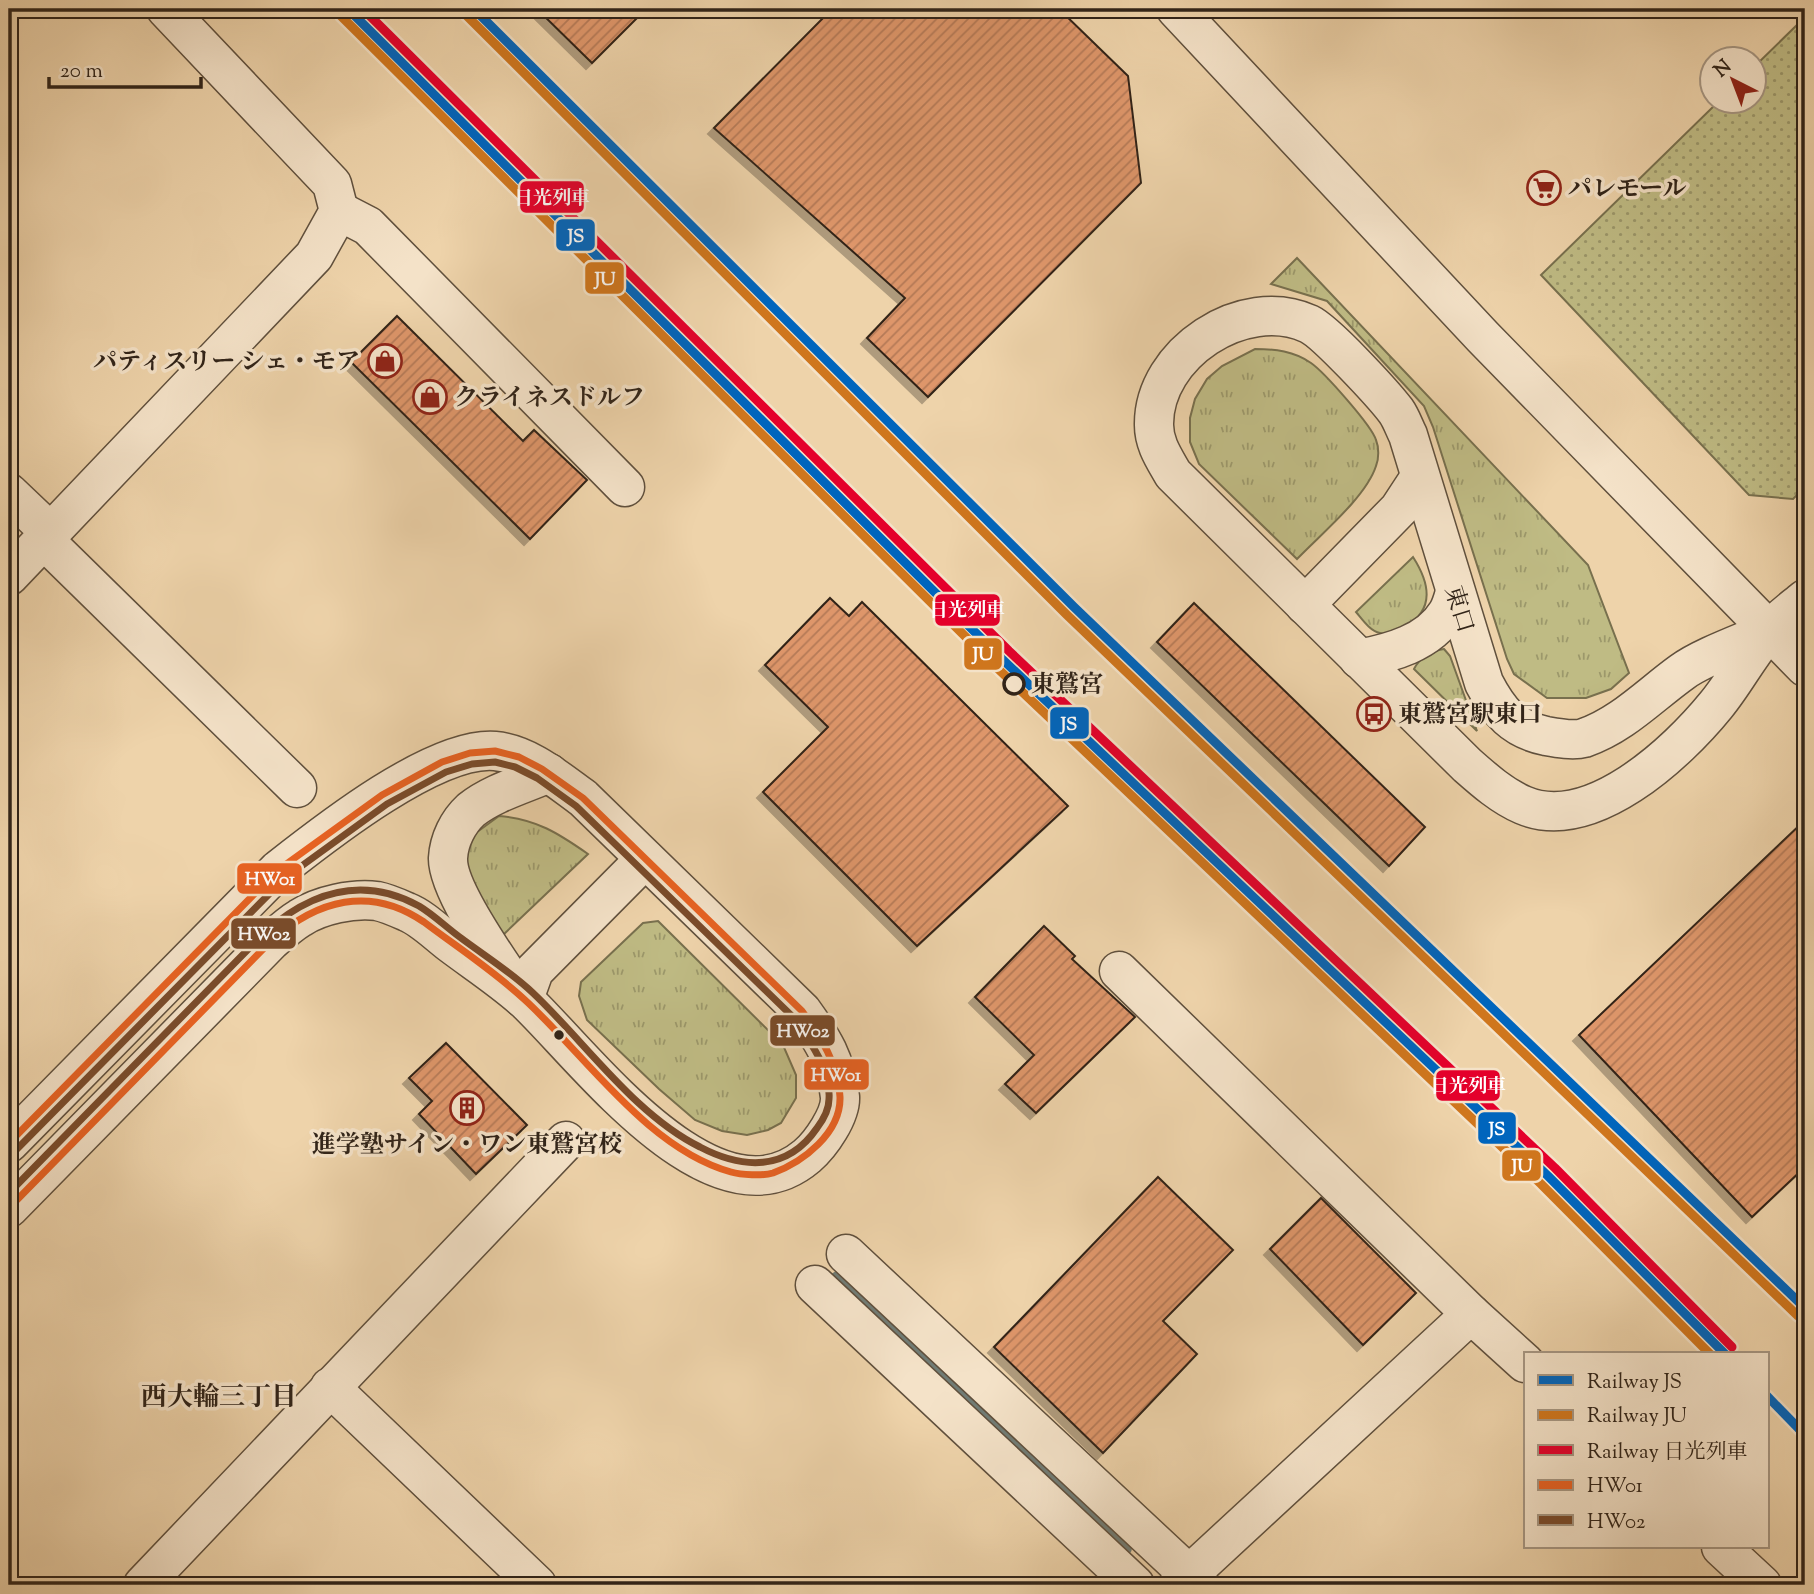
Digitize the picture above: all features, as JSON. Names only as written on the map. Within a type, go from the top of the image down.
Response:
[{"type":"street","points":[[166,9],[332,184],[340,211],[368,226],[625,486]]},
{"type":"street","points":[[1176,9],[1483,337],[1805,667]]},
{"type":"street","points":[[9,576],[314,256],[340,211]]},
{"type":"street","name":"東口","points":[[1256,316],[1283,317],[1310,324],[1382,394],[1398,414],[1408,435],[1477,665],[1494,702],[1508,719],[1533,733],[1558,738],[1582,738],[1640,707],[1684,670],[1769,631],[1718,703],[1695,730],[1660,762],[1594,805],[1570,811],[1525,806],[1496,790],[1466,765],[1173,474],[1158,449],[1154,426],[1156,406],[1165,381],[1197,343],[1217,331],[1256,316]]},
{"type":"street","points":[[1305,605],[1399,509],[1420,477]]},
{"type":"street","points":[[9,493],[47,537],[298,788]]},
{"type":"street","points":[[1359,659],[1391,653],[1435,628],[1447,613],[1455,593]]},
{"type":"street","points":[[1769,631],[1805,599]]},
{"type":"street","points":[[9,1143],[278,870],[326,832],[393,788],[469,752],[495,751],[518,757],[549,773],[583,799],[802,1011],[825,1043],[838,1075],[840,1103],[827,1133],[806,1156],[780,1170],[754,1176],[720,1170],[682,1151],[640,1118],[524,999],[411,913],[377,901],[348,902],[302,917],[271,941],[9,1208]]},
{"type":"street","points":[[524,999],[493,954],[456,888],[448,859],[454,835],[461,821],[473,808],[549,773]]},
{"type":"street","points":[[524,999],[534,971],[645,859]]},
{"type":"street","points":[[1119,971],[1471,1314],[1524,1362]]},
{"type":"street","points":[[143,1585],[566,1140]]},
{"type":"street","points":[[846,1254],[1189,1582],[1471,1314]]},
{"type":"street","points":[[814,1285],[1135,1585]]},
{"type":"street","points":[[330,1387],[537,1585]]},
{"type":"street","points":[[1722,1548],[1762,1585]]},
{"type":"green space","points":[[1802,20],[1805,24],[1805,487],[1793,499],[1749,495],[1541,275],[1704,116],[1769,116],[1769,52]]},
{"type":"green space","points":[[1297,258],[1588,565],[1629,673],[1611,689],[1586,698],[1547,698],[1514,674],[1424,406],[1327,301],[1271,284]]},
{"type":"green space","points":[[1255,349],[1284,352],[1311,363],[1357,412],[1373,433],[1378,446],[1377,463],[1363,490],[1342,515],[1297,559],[1199,464],[1190,442],[1190,418],[1195,399],[1207,379],[1222,366]]},
{"type":"green space","points":[[1413,557],[1426,585],[1427,595],[1422,612],[1396,632],[1376,632],[1356,612]]},
{"type":"green space","points":[[1444,649],[1450,656],[1477,731],[1414,669],[1426,655]]},
{"type":"green space","points":[[499,816],[524,820],[546,828],[588,854],[503,935],[484,915],[464,862],[473,835]]},
{"type":"green space","points":[[658,921],[783,1045],[796,1075],[796,1098],[781,1123],[768,1130],[747,1135],[722,1131],[695,1120],[587,1020],[579,996],[581,982],[643,923]]},
{"type":"building","points":[[537,9],[646,9],[592,63]]},
{"type":"building","points":[[832,9],[1059,9],[1128,76],[1141,183],[928,397],[867,338],[905,298],[714,128]]},
{"type":"building","points":[[397,316],[523,441],[534,430],[587,480],[530,539],[351,362]]},
{"type":"building","points":[[830,598],[849,616],[862,602],[1068,806],[917,946],[763,792],[828,727],[765,665]]},
{"type":"building","points":[[1194,603],[1425,827],[1389,866],[1157,642]]},
{"type":"building","points":[[1805,820],[1805,1167],[1752,1217],[1579,1035]]},
{"type":"building","points":[[1044,926],[1075,956],[1072,959],[1135,1017],[1036,1113],[1005,1084],[1034,1055],[975,997]]},
{"type":"building","name":"進学塾サイン・ワン東鷲宮校","points":[[446,1043],[527,1125],[476,1174],[419,1114],[432,1101],[409,1078]]},
{"type":"building","points":[[1158,1177],[1233,1250],[1163,1321],[1197,1354],[1103,1453],[994,1347]]},
{"type":"building","points":[[1321,1198],[1416,1293],[1363,1345],[1270,1249]]},
{"type":"waterway","points":[[838,1279],[1124,1548]]},
{"type":"rail line","name":"JS","points":[[348,9],[1002,659],[1548,1176],[1723,1352]]},
{"type":"rail line","name":"日光列車","points":[[363,9],[1009,651],[1555,1168],[1732,1347]]},
{"type":"rail line","name":"JS","points":[[474,9],[1074,607],[1805,1308]]},
{"type":"rail line","name":"JU","points":[[341,16],[995,666],[1541,1184],[1708,1352]]},
{"type":"rail line","name":"JU","points":[[467,16],[1067,615],[1798,1316]]},
{"type":"rail line","name":"JS","points":[[1769,1398],[1805,1435]]},
{"type":"transit line","name":"HW01","points":[[9,1143],[278,870],[382,795],[442,762],[470,753],[495,751],[519,757],[542,769],[583,798],[802,1011],[832,1062],[840,1097],[834,1123],[808,1154],[769,1174],[731,1172],[701,1160],[672,1143],[645,1122],[513,989],[424,922],[384,904],[344,902],[307,916],[271,941],[9,1208]]},
{"type":"transit line","name":"HW02","points":[[9,1193],[264,933],[300,907],[337,892],[377,891],[398,897],[425,910],[525,985],[632,1097],[654,1116],[676,1133],[716,1154],[732,1160],[763,1162],[792,1153],[817,1128],[827,1111],[829,1088],[818,1056],[794,1018],[576,806],[537,778],[515,767],[495,762],[472,764],[446,772],[387,804],[285,878],[16,1150]]},
{"type":"place","name":"パレモール","points":[[1544,188]]},
{"type":"place","name":"パティスリー シェ・モア","points":[[385,361]]},
{"type":"place","name":"クライネスドルフ","points":[[430,397]]},
{"type":"place","name":"東鷲宮","points":[[1014,684]]},
{"type":"place","name":"東鷲宮駅東口","points":[[1374,714]]},
{"type":"place","name":"進学塾サイン・ワン東鷲宮校","points":[[467,1108]]},
{"type":"district","name":"西大輪三丁目","points":[[219,1396]]}]
